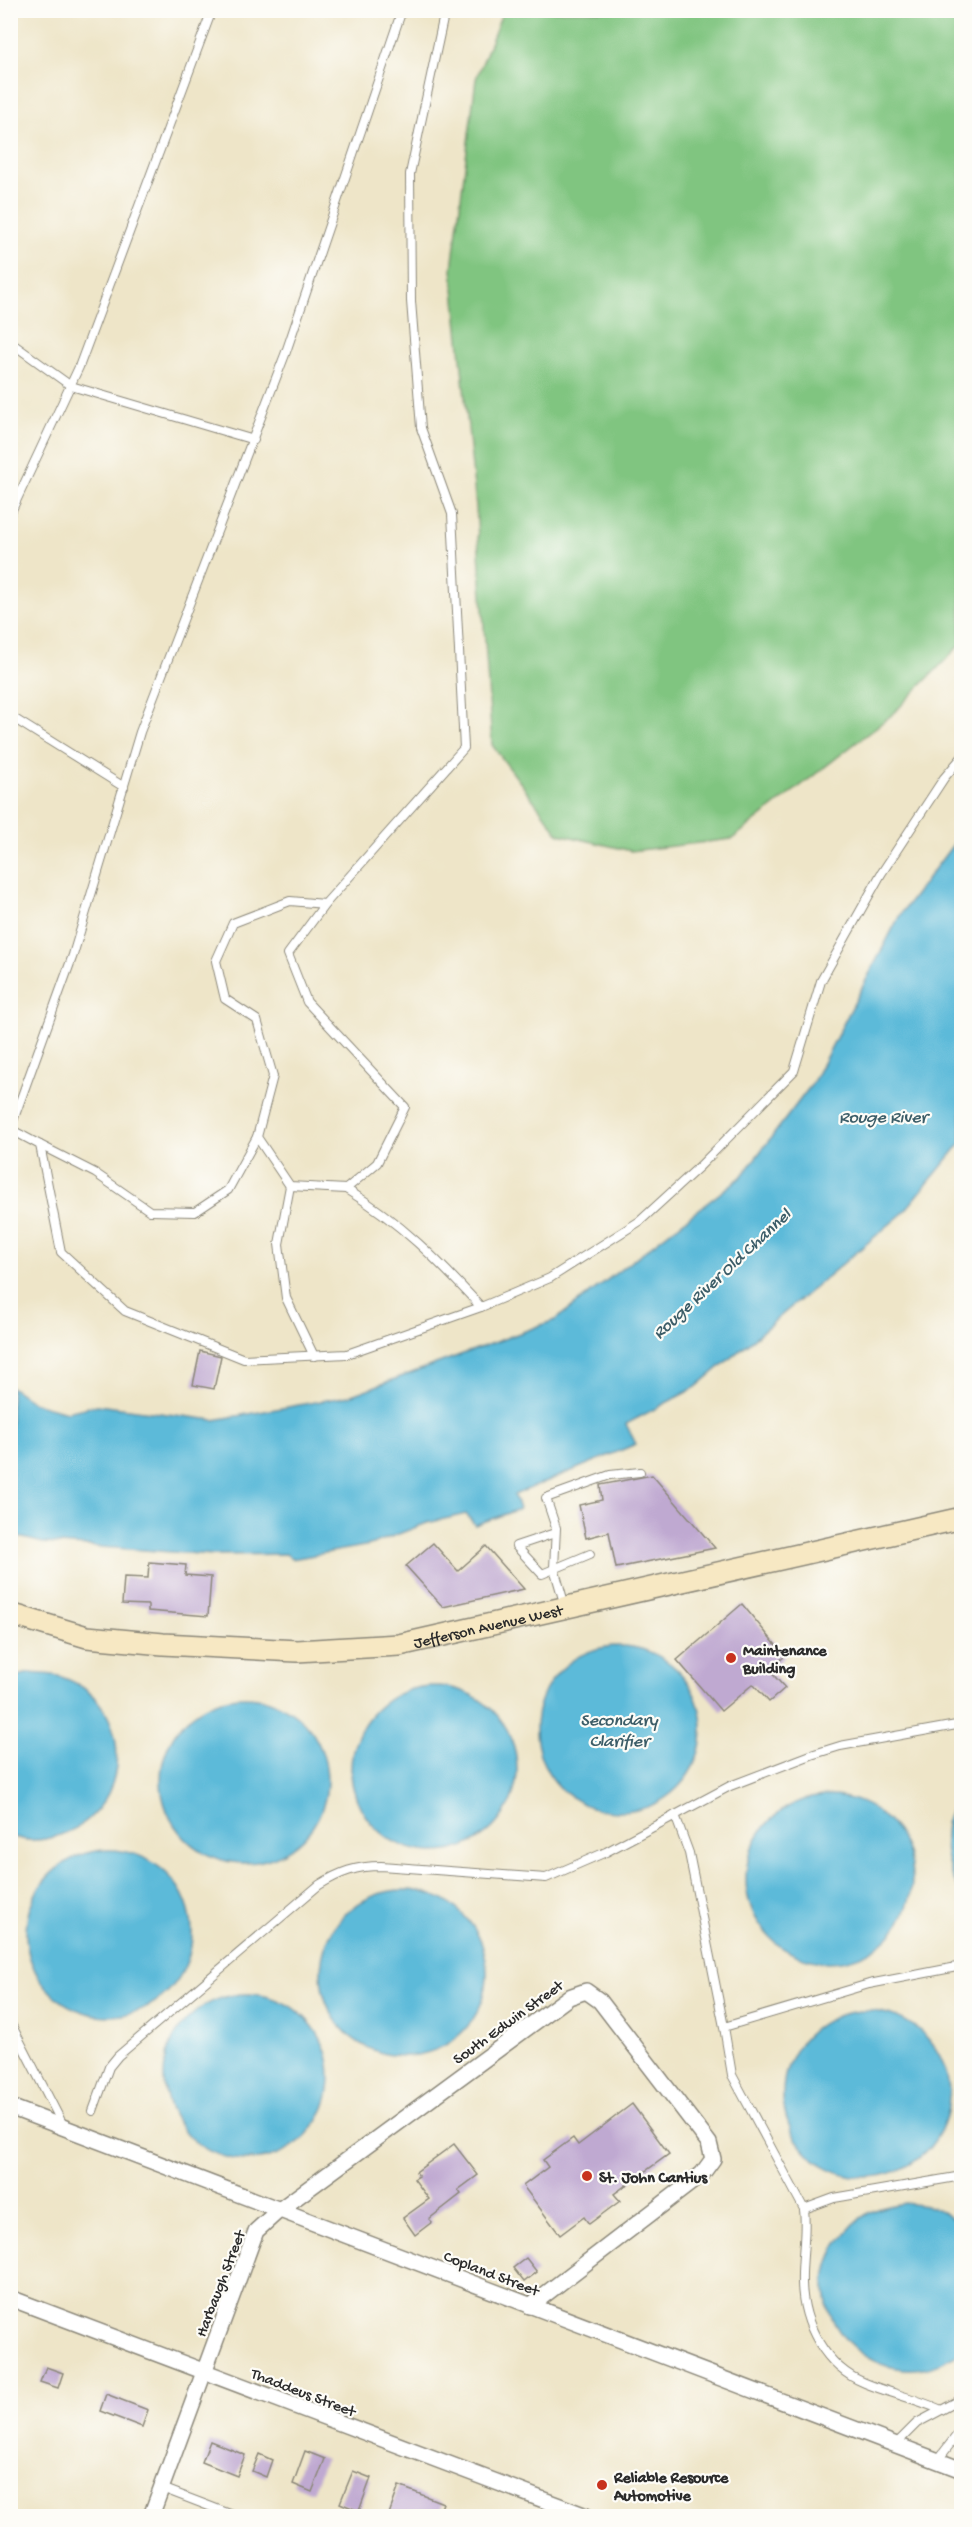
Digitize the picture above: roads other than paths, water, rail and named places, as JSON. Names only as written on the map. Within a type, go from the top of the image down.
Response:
[{"type":"main road","name":"Jefferson Avenue West","points":[[10,1614],[87,1636],[164,1644],[297,1651],[399,1645],[962,1518]]},
{"type":"street","name":"South Edwin Street","points":[[429,2100],[568,1997],[586,1990],[600,2001],[709,2143],[713,2159],[702,2174],[530,2306]]},
{"type":"street","name":"Harbaugh Street","points":[[151,2517],[256,2231],[278,2211],[429,2100]]},
{"type":"street","name":"Copland Street","points":[[10,2107],[962,2470]]},
{"type":"street","name":"Thaddeus Street","points":[[10,2298],[586,2517]]},
{"type":"lane","points":[[10,514],[70,386],[212,10]]},
{"type":"lane","points":[[325,904],[290,901],[233,923],[216,961],[225,999],[257,1020],[273,1076],[256,1137],[228,1190],[195,1212],[150,1211],[95,1173],[10,1129],[73,955],[140,732],[202,565],[254,440],[402,10]]},
{"type":"lane","points":[[346,1189],[377,1163],[405,1107],[307,1002],[288,954],[325,904],[464,748],[452,514],[421,428],[411,301],[410,174],[445,10]]},
{"type":"lane","points":[[10,342],[70,386],[254,440]]},
{"type":"lane","points":[[10,716],[124,787]]},
{"type":"lane","points":[[40,1145],[61,1252],[125,1311],[244,1359],[347,1354],[481,1306],[550,1278],[640,1221],[700,1166],[794,1071],[821,981],[880,874],[944,778],[962,758]]},
{"type":"lane","points":[[256,1137],[290,1186],[279,1244],[286,1298],[314,1356]]},
{"type":"lane","points":[[290,1186],[346,1189],[385,1213],[438,1260],[481,1306]]},
{"type":"lane","points":[[566,1608],[554,1568],[555,1533],[546,1498],[610,1475],[640,1472]]},
{"type":"lane","points":[[555,1533],[516,1546],[542,1574],[590,1554]]},
{"type":"lane","points":[[93,2111],[109,2067],[118,2056],[320,1885],[335,1875],[363,1866],[381,1866],[546,1878],[606,1852],[730,1786],[820,1752],[840,1746],[962,1724]]},
{"type":"lane","points":[[675,1815],[689,1853],[732,2075],[804,2209],[806,2229],[802,2296],[805,2312],[817,2341],[837,2364],[863,2382],[909,2396],[939,2409]]},
{"type":"lane","points":[[724,2027],[869,1984],[962,1966]]},
{"type":"lane","points":[[10,2022],[63,2127]]},
{"type":"lane","points":[[804,2209],[834,2198],[962,2176]]},
{"type":"lane","points":[[895,2445],[917,2423],[939,2409],[962,2399]]},
{"type":"lane","points":[[937,2461],[957,2435],[962,2433]]},
{"type":"lane","points":[[162,2488],[235,2517]]},
{"type":"water","name":"Rouge River","points":[[961,834],[961,1143],[903,1213],[696,1387],[626,1424],[636,1444],[514,1495],[519,1509],[475,1525],[466,1514],[427,1523],[370,1545],[292,1559],[286,1554],[214,1555],[43,1543],[11,1535],[11,1387],[34,1403],[67,1412],[97,1405],[214,1420],[349,1396],[555,1320],[741,1177],[812,1084],[900,915]]},
{"type":"water","name":"Secondary Clarifier","points":[[619,1646],[651,1652],[678,1670],[696,1697],[702,1729],[696,1761],[678,1788],[651,1806],[619,1812],[587,1806],[560,1788],[542,1761],[536,1729],[542,1697],[560,1670],[587,1652]]},
{"type":"water","points":[[31,1673],[58,1676],[84,1688],[102,1707],[113,1729],[117,1754],[113,1780],[103,1803],[85,1822],[60,1835],[36,1840],[11,1836],[11,1677]]},
{"type":"water","points":[[434,1686],[466,1692],[493,1710],[511,1737],[517,1769],[511,1801],[493,1828],[466,1846],[434,1852],[402,1846],[375,1828],[357,1801],[351,1769],[357,1737],[375,1710],[402,1692]]},
{"type":"water","points":[[244,1697],[276,1703],[303,1721],[321,1748],[327,1780],[321,1812],[303,1839],[276,1857],[244,1863],[212,1857],[185,1839],[167,1812],[161,1780],[167,1748],[185,1721],[212,1703]]},
{"type":"water","points":[[961,1792],[961,1892],[946,1855],[945,1829],[953,1803]]},
{"type":"water","points":[[829,1796],[861,1802],[888,1820],[906,1847],[912,1879],[906,1911],[888,1938],[861,1956],[829,1962],[797,1956],[770,1938],[752,1911],[746,1879],[752,1847],[770,1820],[797,1802]]},
{"type":"water","points":[[109,1850],[141,1856],[168,1874],[186,1901],[192,1933],[186,1965],[168,1992],[141,2010],[109,2016],[77,2010],[50,1992],[32,1965],[26,1933],[32,1901],[50,1874],[77,1856]]},
{"type":"water","points":[[404,1890],[436,1896],[463,1914],[481,1941],[487,1973],[481,2005],[463,2032],[436,2050],[404,2056],[372,2050],[345,2032],[327,2005],[321,1973],[327,1941],[345,1914],[372,1896]]},
{"type":"water","points":[[247,1994],[279,2000],[306,2018],[324,2045],[330,2077],[324,2109],[306,2136],[279,2154],[247,2160],[215,2154],[188,2136],[170,2109],[164,2077],[170,2045],[188,2018],[215,2000]]},
{"type":"water","points":[[866,2011],[898,2017],[925,2035],[943,2062],[949,2094],[943,2126],[925,2153],[898,2171],[866,2177],[834,2171],[807,2153],[789,2126],[783,2094],[789,2062],[807,2035],[834,2017]]},
{"type":"water","points":[[905,2203],[933,2207],[961,2223],[961,2351],[930,2366],[900,2369],[872,2360],[849,2343],[833,2320],[825,2292],[829,2262],[849,2229],[873,2211]]},
{"type":"place","name":"Maintenance Building","points":[[731,1658]]},
{"type":"place","name":"St. John Cantius","points":[[587,2176]]},
{"type":"place","name":"Reliable Resource Automotive","points":[[602,2485]]},
{"type":"water label","name":"Rouge River Old Channel","points":[[721,1273]]}]
